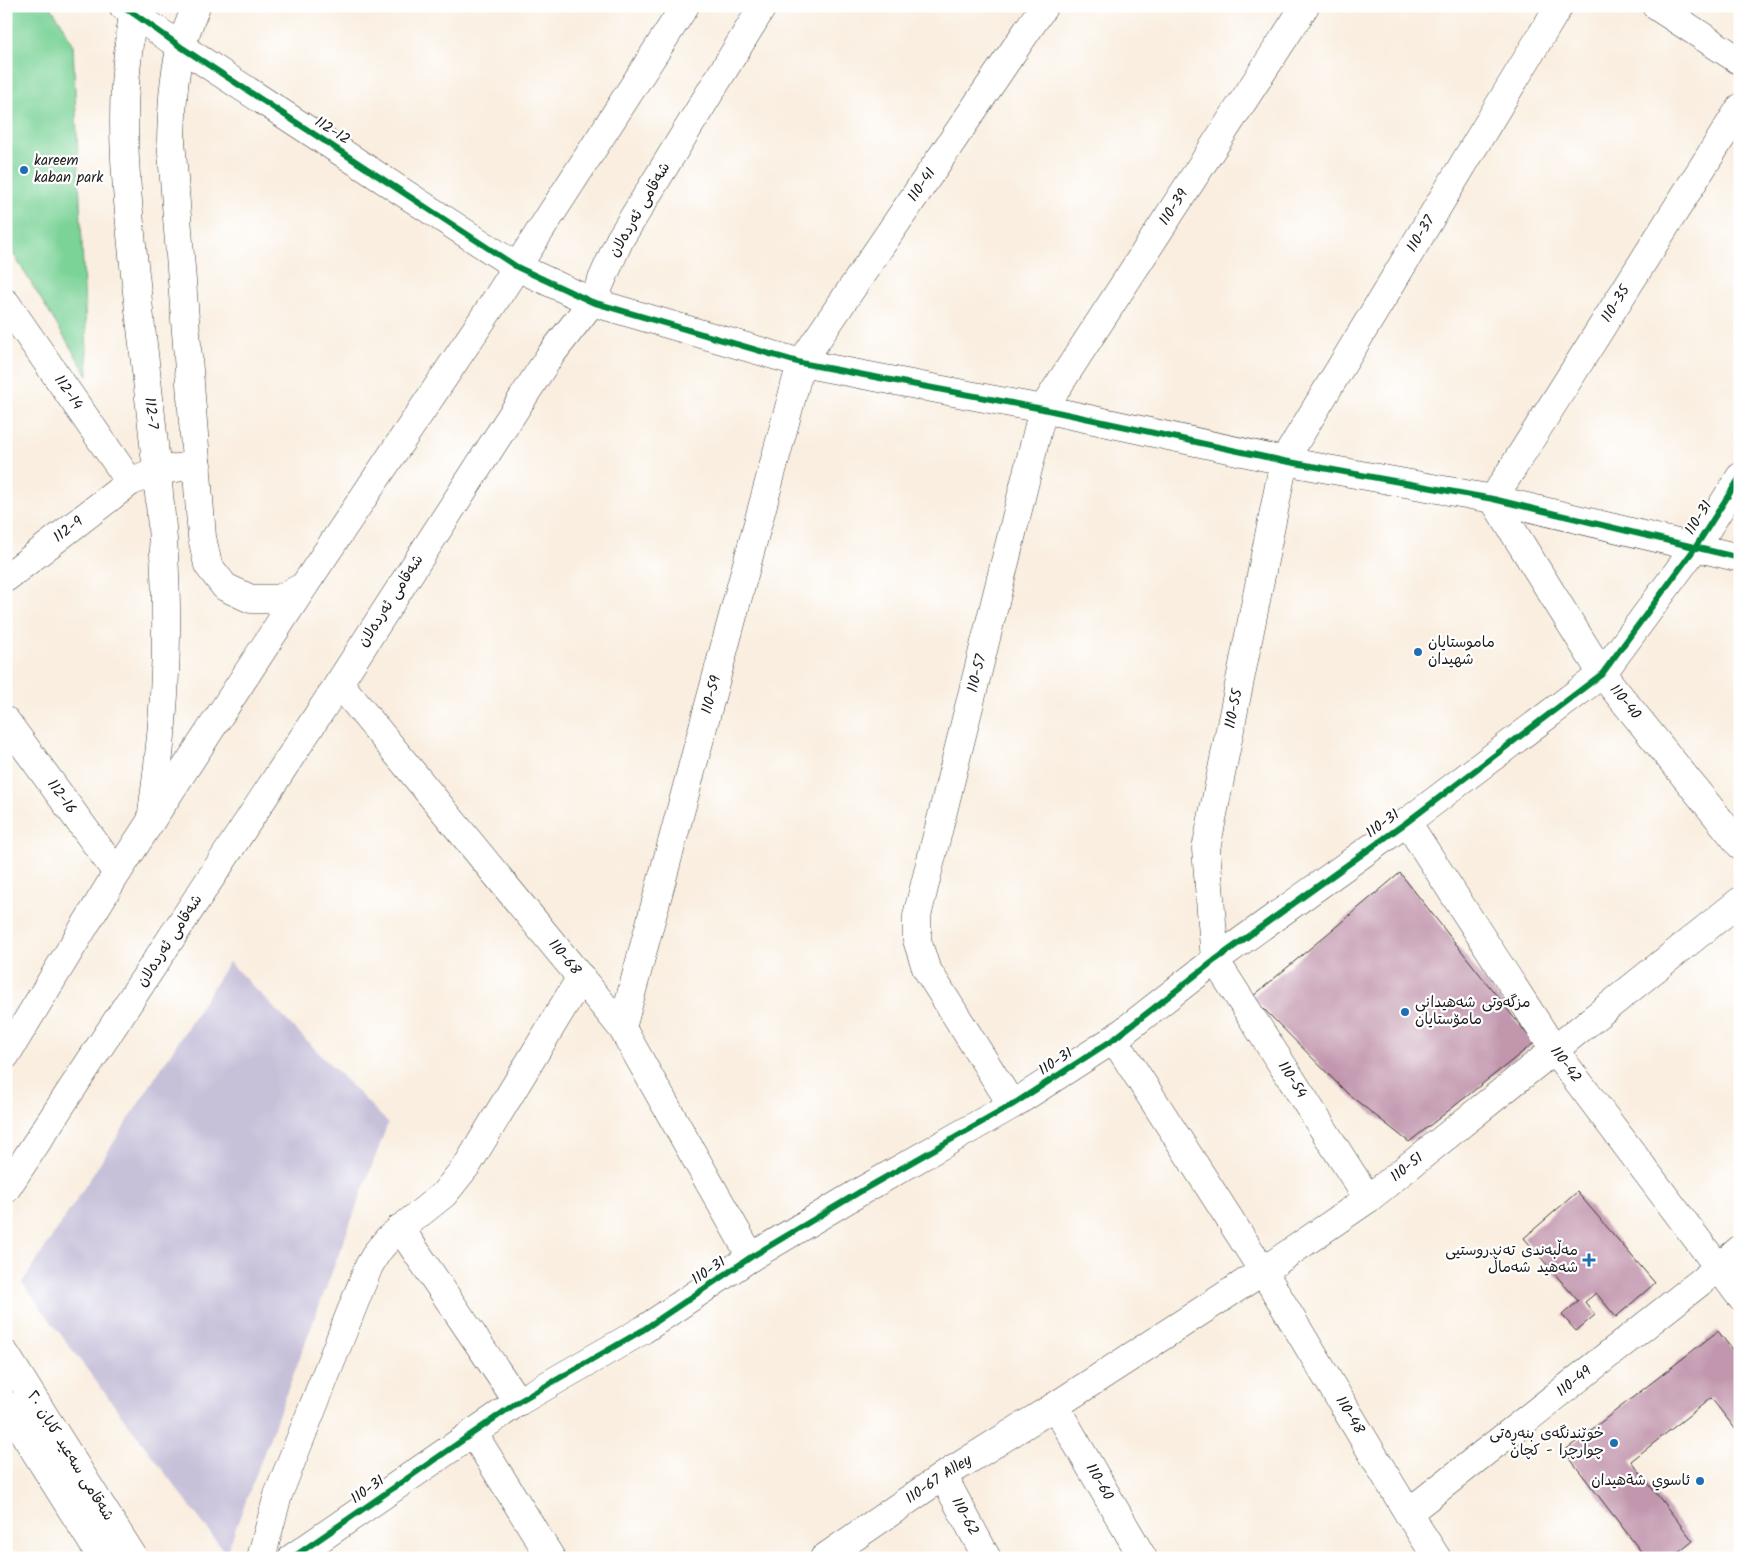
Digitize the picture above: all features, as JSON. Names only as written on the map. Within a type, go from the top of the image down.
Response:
[{"type":"street","points":[[196,6],[181,47],[172,105],[171,140],[202,537],[208,565],[225,587],[251,599],[279,599],[304,586]]},
{"type":"street","points":[[6,1055],[117,872],[304,586],[517,267],[685,6]]},
{"type":"street","name":"شەقامی ئەردەلان","points":[[6,1189],[339,683],[549,357],[592,302],[620,239],[763,6]]},
{"type":"street","name":"110-41","points":[[800,363],[1044,6]]},
{"type":"street","name":"110-39","points":[[1043,409],[1305,6]]},
{"type":"street","name":"110-37","points":[[1284,461],[1559,6]]},
{"type":"street","points":[[1656,6],[1740,61]]},
{"type":"street","name":"112-12","points":[[131,9],[181,47],[517,267],[592,302],[800,363],[1043,409],[1284,461],[1493,499],[1740,558]]},
{"type":"street","name":"112-7","points":[[131,9],[124,127],[126,165],[163,541],[166,612],[166,682],[151,822]]},
{"type":"street","name":"110-35","points":[[1493,499],[1740,108]]},
{"type":"street","name":"112-14","points":[[6,304],[130,482]]},
{"type":"street","name":"110-59","points":[[622,1028],[800,363]]},
{"type":"street","name":"110-57","points":[[1012,1105],[926,968],[917,940],[917,916],[1043,409]]},
{"type":"street","name":"110-55","points":[[1215,960],[1206,849],[1284,461]]},
{"type":"street","name":"112-9","points":[[6,578],[130,482],[156,471],[197,465]]},
{"type":"street","name":"110-31","points":[[292,1558],[518,1402],[643,1330],[751,1258],[863,1190],[1012,1105],[1114,1039],[1215,960],[1407,822],[1602,674],[1695,548],[1740,477]]},
{"type":"street","name":"110-40","points":[[1493,499],[1602,674],[1740,845]]},
{"type":"street","name":"110-68","points":[[339,683],[622,1028],[751,1258]]},
{"type":"street","name":"112-16","points":[[6,721],[117,872]]},
{"type":"street","name":"110-42","points":[[1407,822],[1555,1051],[1740,1296]]},
{"type":"street","name":"110-51","points":[[1055,1406],[1263,1271],[1368,1199],[1740,902]]},
{"type":"street","name":"110-54","points":[[1215,960],[1368,1199]]},
{"type":"street","points":[[262,1558],[278,1495],[362,1281],[377,1252],[400,1228],[444,1194],[468,1164],[581,977]]},
{"type":"street","name":"110-48","points":[[1114,1039],[1263,1271],[1437,1558]]},
{"type":"street","points":[[400,1228],[518,1402]]},
{"type":"street","name":"110-49","points":[[1408,1513],[1740,1249]]},
{"type":"street","name":"شەقامی سەعید کابان ٢٠","points":[[6,1355],[134,1558]]},
{"type":"street","name":"شەقامی سەعید کابان ٢٠","points":[[6,1405],[102,1558]]},
{"type":"street","name":"110-67 Alley","points":[[824,1558],[943,1476],[1055,1406]]},
{"type":"street","name":"110-60","points":[[1055,1406],[1143,1558]]},
{"type":"street","points":[[473,1433],[551,1558]]},
{"type":"street","name":"110-62","points":[[943,1476],[987,1558]]},
{"type":"shaded area","points":[[229,962],[388,1123],[226,1554],[22,1283]]},
{"type":"green space","points":[[17,6],[50,6],[61,22],[73,46],[88,376],[6,242],[6,16]]},
{"type":"building","points":[[1400,873],[1534,1043],[1409,1142],[1348,1094],[1252,997]]},
{"type":"building","name":"مەڵبەندی تەندروستیی شەهید شەماڵ","points":[[1577,1192],[1655,1283],[1616,1317],[1596,1293],[1585,1302],[1595,1315],[1576,1331],[1562,1315],[1578,1301],[1524,1238]]},
{"type":"building","name":"خوێندنگەی بنەڕەتی چوارچرا - کچان","points":[[1718,1331],[1740,1360],[1740,1435],[1711,1398],[1631,1461],[1693,1541],[1672,1558],[1646,1558],[1564,1451]]},
{"type":"cycle path","points":[[123,6],[181,47],[517,267],[592,302],[801,363],[1043,409],[1284,461],[1493,499],[1740,558]]},
{"type":"cycle path","points":[[292,1558],[518,1402],[643,1330],[751,1257],[863,1190],[1012,1105],[1114,1039],[1215,960],[1407,822],[1602,674],[1695,548],[1740,477]]},
{"type":"place","name":"kareem kaban park","points":[[24,170]]},
{"type":"place","name":"ماموستايان شهيدان","points":[[1418,652]]},
{"type":"place","name":"مزگەوتی شەهیدانی مامۆستایان","points":[[1405,1012]]},
{"type":"place","name":"مەڵبەندی تەندروستیی شەهید شەماڵ","points":[[1589,1260]]},
{"type":"place","name":"خوێندنگەی بنەڕەتی چوارچرا - کچان","points":[[1614,1443]]},
{"type":"place","name":"ئاسوي شةهيدان","points":[[1700,1481]]}]
